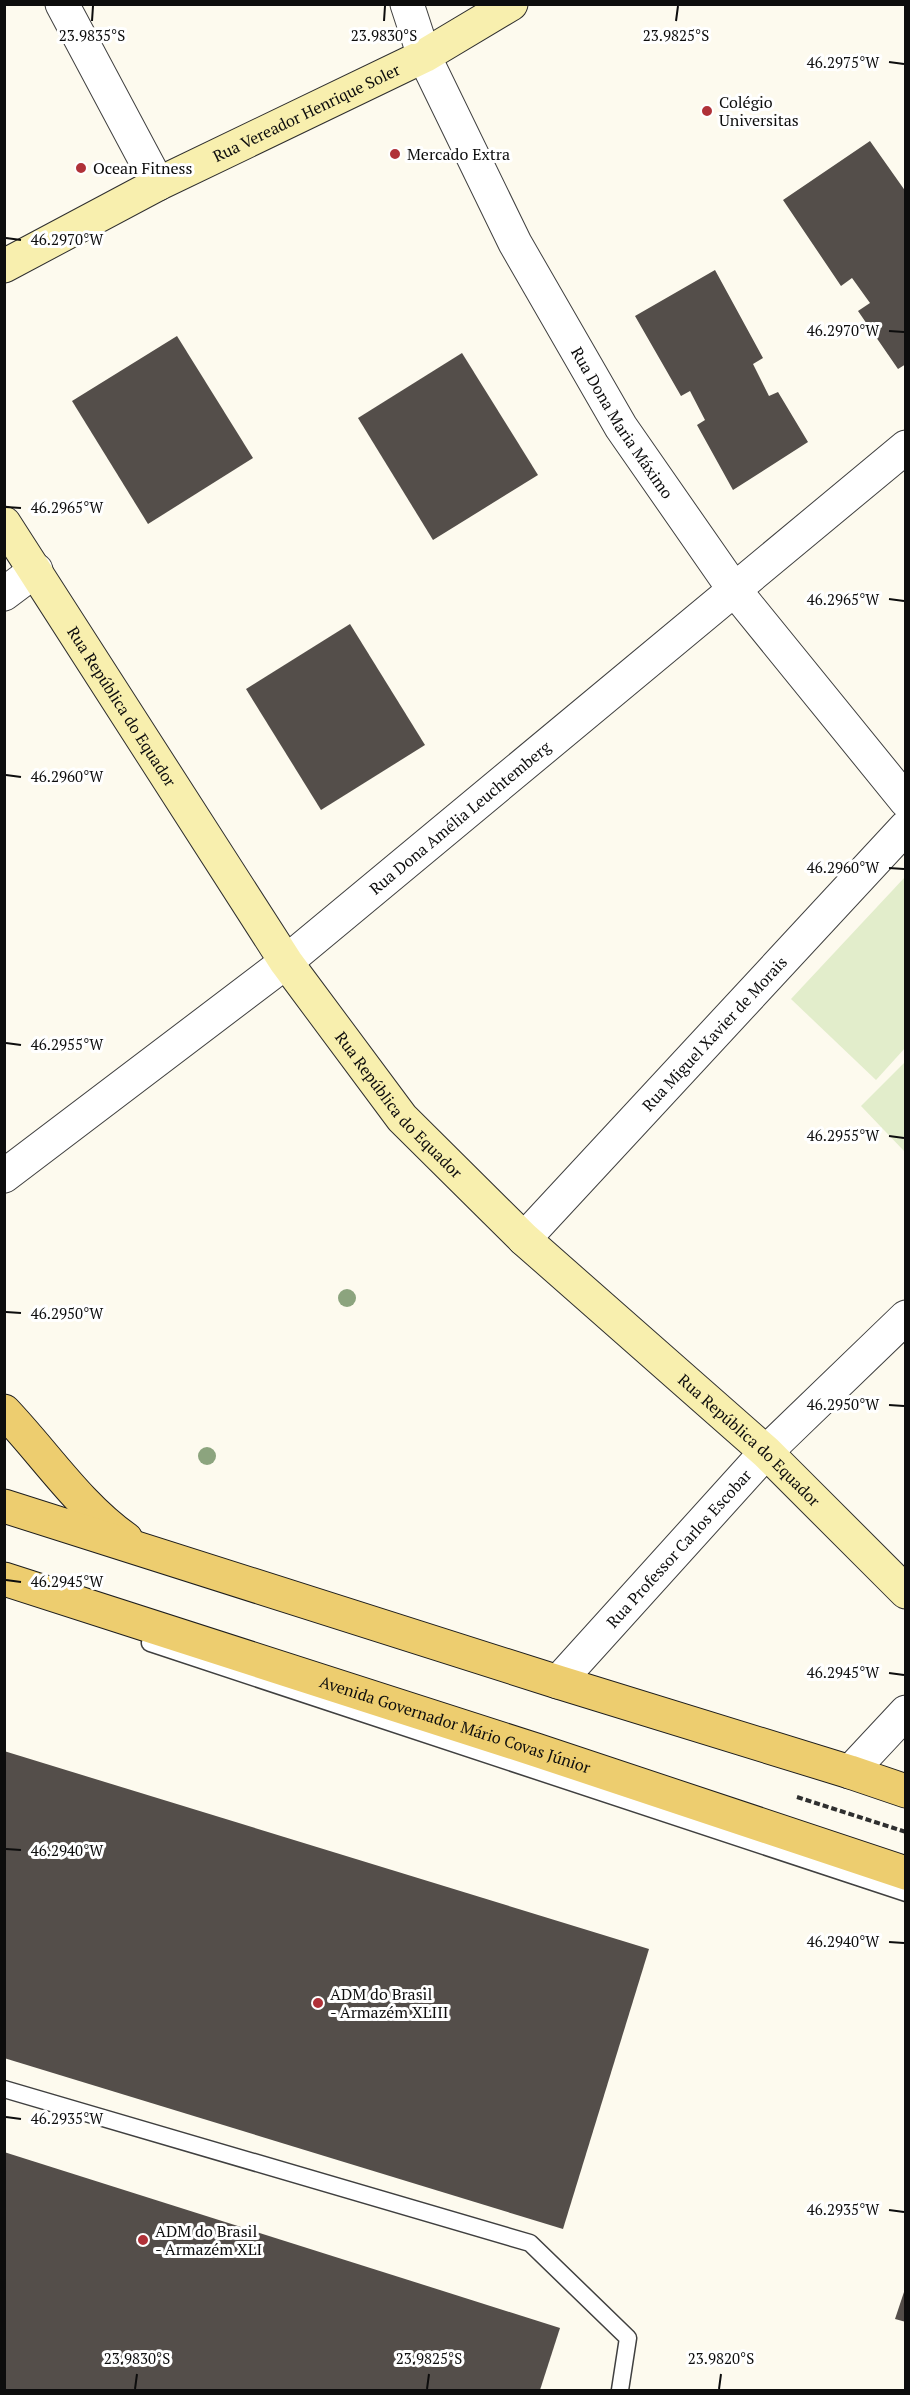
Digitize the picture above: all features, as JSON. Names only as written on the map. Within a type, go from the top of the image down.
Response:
[{"type":"main road","points":[[4,1411],[106,1524],[142,1550]]},
{"type":"main road","points":[[4,1506],[906,1791]]},
{"type":"main road","name":"Avenida Governador Mário Covas Júnior","points":[[9,1585],[536,1750],[906,1873]]},
{"type":"street","points":[[62,4],[158,184]]},
{"type":"street","name":"Rua Dona Maria Máximo","points":[[407,4],[424,56],[515,243],[621,427],[733,588],[906,801]]},
{"type":"street","name":"Rua Vereador Henrique Soler","points":[[4,266],[158,184],[424,56],[511,4]]},
{"type":"street","name":"Rua Dona Amélia Leuchtemberg","points":[[4,1176],[286,962],[733,588],[906,447]]},
{"type":"street","name":"Rua República do Equador","points":[[4,523],[286,962],[402,1118],[524,1239],[766,1452],[906,1592]]},
{"type":"street","points":[[4,594],[36,570]]},
{"type":"street","name":"Rua Miguel Xavier de Morais","points":[[524,1239],[906,827]]},
{"type":"street","name":"Rua Professor Carlos Escobar","points":[[558,1682],[766,1452],[906,1317]]},
{"type":"street","points":[[850,1772],[906,1712]]},
{"type":"lane","points":[[9,1585],[240,1674],[906,1893]]},
{"type":"lane","points":[[4,2089],[530,2242],[628,2338],[620,2391]]},
{"type":"green space","points":[[905,877],[905,1048],[876,1080],[791,999]]},
{"type":"green space","points":[[905,1062],[905,1152],[861,1106]]},
{"type":"building","points":[[870,141],[906,192],[906,364],[898,369],[858,311],[870,303],[852,278],[841,286],[783,200]]},
{"type":"building","points":[[715,270],[763,358],[753,364],[769,396],[778,392],[808,442],[733,490],[697,425],[705,420],[690,391],[681,396],[635,316]]},
{"type":"building","points":[[177,336],[253,458],[148,524],[72,401]]},
{"type":"building","points":[[462,353],[538,475],[433,540],[358,418]]},
{"type":"building","points":[[350,624],[425,745],[321,810],[246,689]]},
{"type":"building","name":"ADM do Brasil - Armazém XLIII","points":[[4,1751],[649,1949],[563,2229],[4,2058]]},
{"type":"building","name":"ADM do Brasil - Armazém XLI","points":[[4,2152],[560,2328],[540,2390],[4,2390]]},
{"type":"building","points":[[906,2286],[906,2322],[895,2319]]},
{"type":"place","name":"Colégio Universitas","points":[[707,111]]},
{"type":"place","name":"Mercado Extra","points":[[395,154]]},
{"type":"place","name":"Ocean Fitness","points":[[81,168]]},
{"type":"place","name":"ADM do Brasil - Armazém XLIII","points":[[318,2003]]},
{"type":"place","name":"ADM do Brasil - Armazém XLI","points":[[143,2240]]}]
